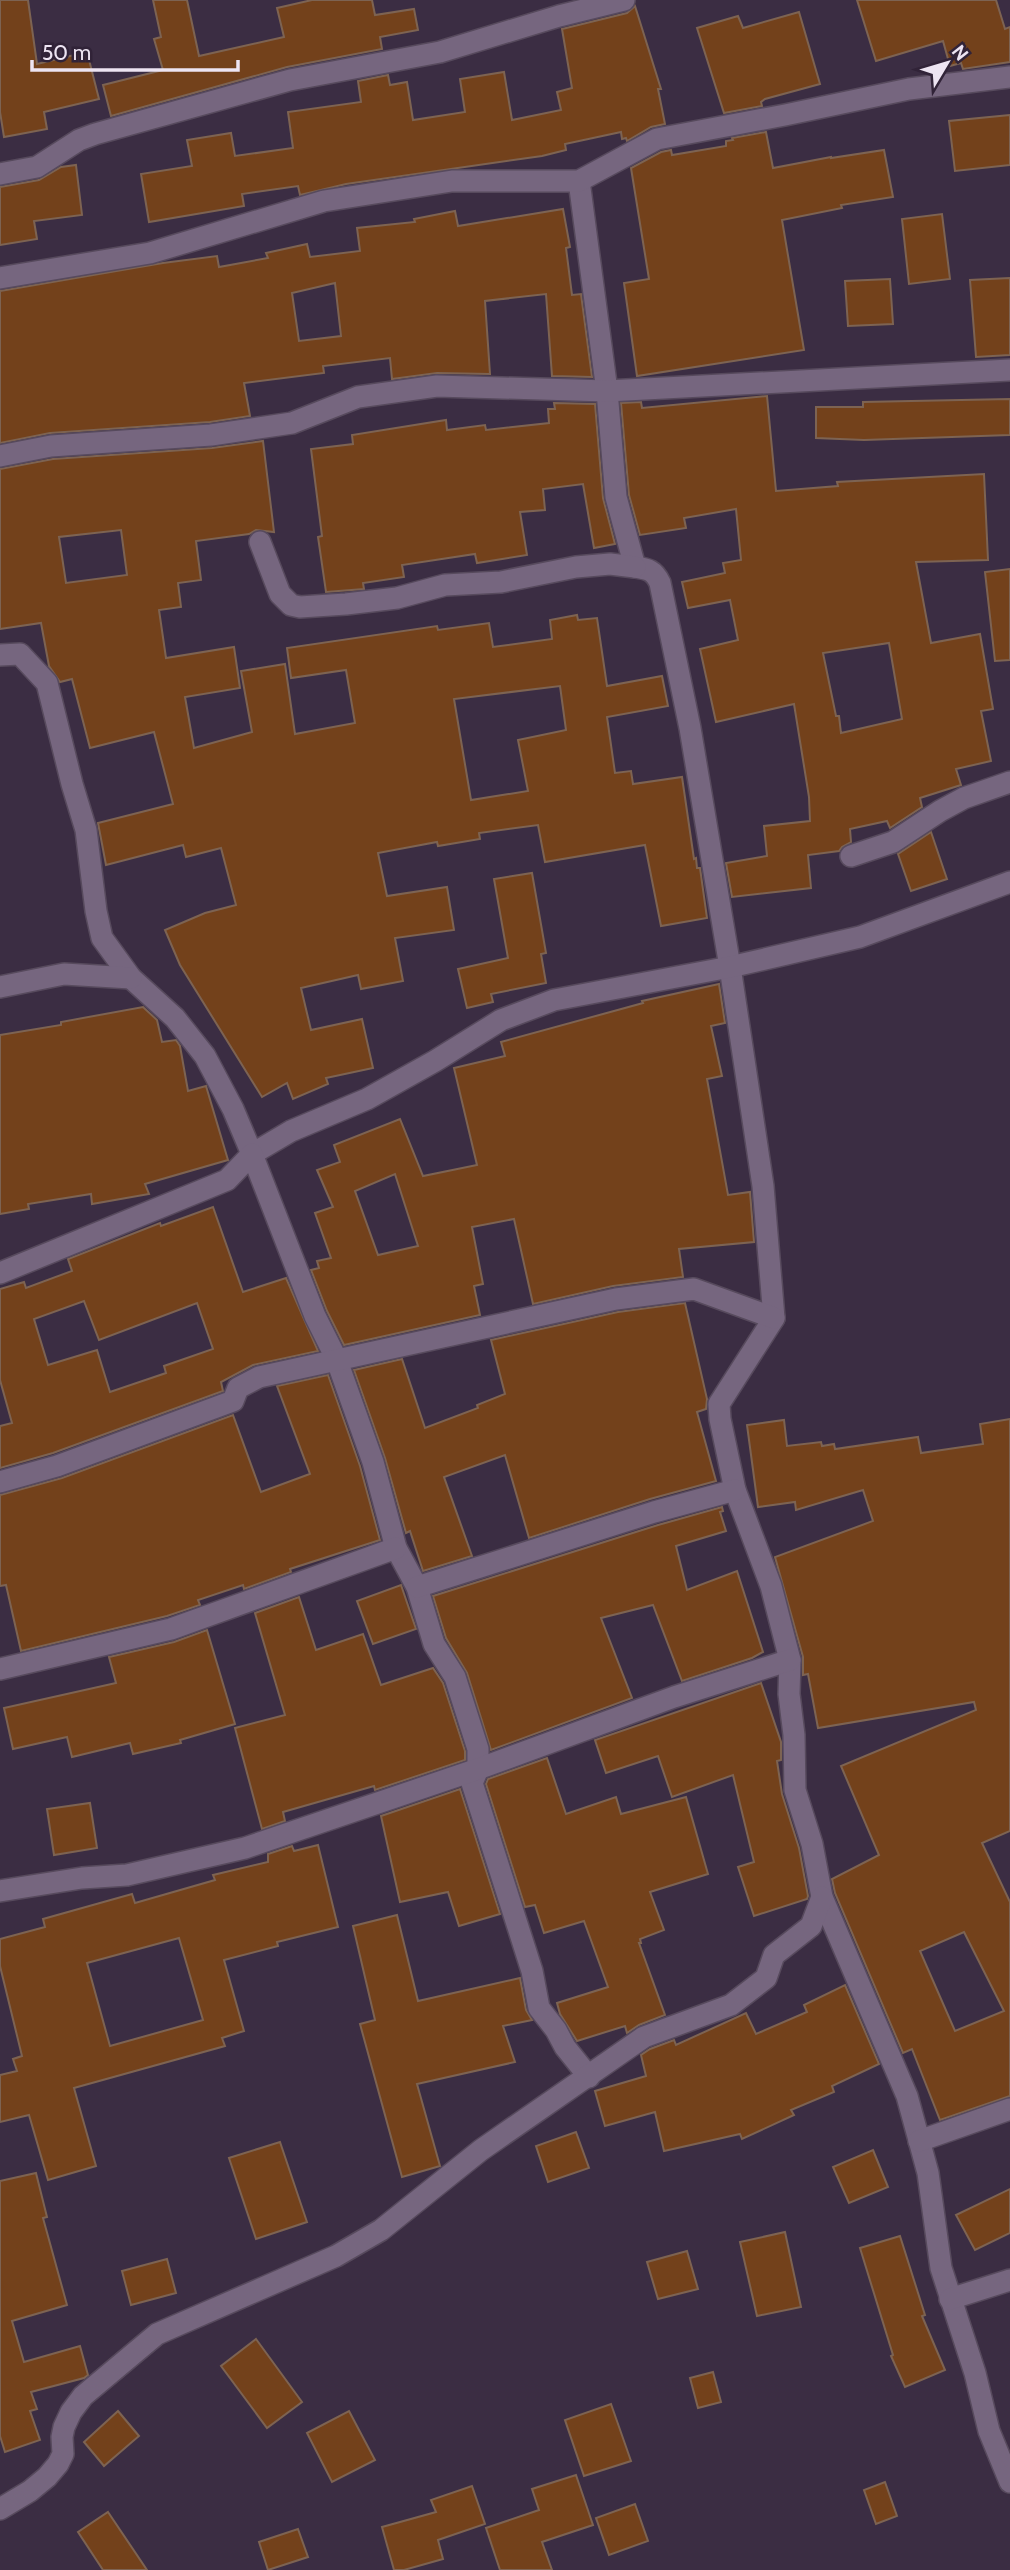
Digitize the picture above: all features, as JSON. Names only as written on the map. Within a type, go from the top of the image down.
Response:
[{"type":"street","points":[[0,174],[37,167],[79,140],[95,134],[290,80],[440,52],[559,16],[624,0]]},
{"type":"street","points":[[0,278],[150,253],[324,201],[452,181],[579,181],[657,139],[909,89],[1010,77]]},
{"type":"street","points":[[579,181],[607,391],[615,497],[635,567]]},
{"type":"street","points":[[0,456],[51,446],[211,435],[292,423],[358,397],[438,386],[607,391],[1010,370]]},
{"type":"street","points":[[260,542],[280,594],[291,604],[300,607],[397,597],[445,585],[501,582],[576,567],[610,564],[648,569],[656,574],[660,583],[690,728],[730,967],[763,1186],[774,1318],[719,1404],[720,1419],[735,1490],[781,1616],[790,1660],[789,1694],[794,1735],[795,1790],[812,1844],[822,1897],[907,2096],[928,2173],[941,2268],[975,2373],[989,2431],[1010,2482]]},
{"type":"street","points":[[0,655],[20,654],[47,683],[86,830],[102,938],[131,978],[175,1018],[205,1056],[233,1109],[252,1154],[315,1316],[336,1358],[373,1462],[396,1548],[416,1587],[433,1644],[454,1677],[472,1729],[478,1749],[478,1769],[472,1783],[532,1971],[539,2008],[589,2077]]},
{"type":"street","points":[[851,856],[894,842],[964,798],[1010,782]]},
{"type":"street","points":[[0,1273],[227,1180],[252,1154],[291,1131],[367,1099],[501,1020],[527,1009],[554,1000],[730,967],[860,937],[1010,882]]},
{"type":"street","points":[[0,987],[64,974],[131,978]]},
{"type":"street","points":[[0,1482],[57,1466],[233,1401],[238,1388],[259,1377],[336,1358],[616,1299],[694,1289],[774,1318]]},
{"type":"street","points":[[416,1587],[654,1512],[735,1490]]},
{"type":"street","points":[[0,1670],[171,1629],[396,1548]]},
{"type":"street","points":[[0,1891],[82,1878],[127,1875],[245,1848],[478,1769],[674,1697],[790,1660]]},
{"type":"street","points":[[0,2509],[30,2491],[58,2464],[63,2454],[64,2427],[83,2396],[157,2334],[169,2326],[336,2256],[370,2237],[518,2122],[589,2077],[644,2037],[731,2005],[766,1978],[774,1955],[811,1926],[822,1897]]},
{"type":"street","points":[[919,2141],[1010,2109]]},
{"type":"street","points":[[950,2299],[1010,2280]]},
{"type":"building","points":[[0,0],[28,0],[37,64],[87,52],[99,99],[44,112],[47,129],[4,137],[0,112]]},
{"type":"building","points":[[153,0],[187,0],[199,56],[284,37],[277,8],[312,0],[372,0],[375,15],[414,9],[418,30],[380,37],[382,49],[287,67],[111,116],[103,85],[163,70],[154,39],[161,37]]},
{"type":"building","points":[[857,0],[996,0],[1005,29],[1010,27],[1010,62],[963,69],[961,63],[950,66],[943,41],[876,61]]},
{"type":"building","points":[[635,6],[661,89],[658,89],[665,124],[651,127],[627,141],[626,138],[622,139],[621,132],[565,144],[566,150],[542,156],[346,184],[300,195],[298,186],[242,194],[244,206],[149,222],[141,174],[192,166],[187,140],[231,133],[235,156],[293,148],[288,112],[361,102],[358,81],[388,75],[390,85],[407,82],[413,120],[465,112],[460,79],[504,72],[512,120],[561,110],[557,92],[572,88],[562,29],[627,13]]},
{"type":"building","points":[[799,12],[820,84],[765,99],[761,102],[762,106],[724,113],[697,28],[738,16],[743,28]]},
{"type":"building","points":[[1010,115],[1010,165],[955,171],[949,121]]},
{"type":"building","points":[[766,132],[773,168],[884,150],[893,197],[841,205],[842,208],[782,220],[804,350],[637,376],[624,283],[649,279],[631,168],[661,152],[671,150],[672,155],[726,146],[726,141],[733,140],[732,138]]},
{"type":"building","points":[[76,165],[82,215],[34,221],[37,239],[0,245],[0,187],[39,180],[61,167]]},
{"type":"building","points":[[563,209],[570,247],[566,248],[572,295],[581,294],[592,377],[552,376],[546,294],[485,301],[490,374],[437,373],[392,379],[390,358],[323,366],[324,373],[244,383],[250,416],[210,422],[50,433],[0,443],[0,291],[217,256],[219,267],[268,258],[266,253],[307,244],[310,257],[360,251],[357,228],[415,222],[414,219],[455,211],[458,226]],"holes":[[[335,283],[341,336],[299,341],[292,293]]]},
{"type":"building","points":[[942,214],[950,279],[909,284],[902,219]]},
{"type":"building","points":[[1010,278],[1010,355],[976,357],[970,280]]},
{"type":"building","points":[[890,279],[893,324],[848,326],[845,281]]},
{"type":"building","points":[[767,396],[776,491],[838,486],[837,482],[984,474],[988,560],[916,562],[931,643],[980,634],[993,709],[981,711],[991,761],[956,769],[961,785],[920,798],[922,807],[890,828],[887,821],[850,829],[851,842],[839,851],[808,855],[811,888],[732,897],[726,863],[767,856],[764,826],[810,821],[809,797],[794,704],[716,722],[700,649],[738,640],[730,600],[688,608],[682,582],[725,573],[723,563],[741,560],[736,509],[684,518],[686,528],[640,535],[629,495],[621,403],[641,402],[642,408]],"holes":[[[889,643],[902,719],[841,733],[823,653]]]},
{"type":"building","points":[[1010,399],[1010,435],[864,440],[816,438],[816,407],[863,407],[863,402]]},
{"type":"building","points":[[554,403],[595,404],[603,498],[615,544],[594,548],[583,484],[543,489],[545,510],[520,512],[527,555],[477,563],[475,554],[402,565],[404,577],[363,583],[364,589],[326,592],[318,537],[322,536],[311,449],[353,444],[352,435],[446,420],[447,430],[485,425],[486,430],[549,423],[548,409],[555,409]]},
{"type":"building","points":[[263,441],[274,532],[256,530],[249,534],[196,541],[201,580],[178,583],[181,607],[159,610],[166,658],[234,647],[240,688],[185,697],[194,748],[252,732],[241,671],[285,664],[295,734],[355,723],[346,670],[291,678],[287,648],[437,626],[438,630],[489,623],[493,647],[552,639],[550,620],[577,615],[578,620],[597,618],[607,686],[662,676],[668,706],[607,717],[615,773],[631,771],[633,784],[682,777],[694,859],[696,858],[697,868],[700,868],[707,918],[661,926],[645,845],[545,862],[538,825],[479,833],[480,839],[438,846],[437,842],[378,853],[387,896],[447,887],[454,930],[395,938],[403,981],[361,989],[358,975],[301,988],[311,1030],[362,1019],[373,1068],[326,1078],[328,1084],[293,1099],[287,1083],[262,1097],[180,965],[165,930],[205,913],[236,905],[221,848],[186,857],[183,845],[106,865],[98,823],[173,804],[154,732],[90,748],[72,679],[60,682],[49,666],[41,623],[0,629],[0,469],[53,459],[212,448]],"holes":[[[121,530],[127,575],[66,583],[59,537]],[[560,686],[566,730],[518,740],[528,791],[471,800],[454,699]]]},
{"type":"building","points":[[1010,569],[1010,660],[995,661],[985,572]]},
{"type":"building","points":[[931,832],[947,879],[911,891],[898,854]]},
{"type":"building","points":[[532,873],[546,953],[541,954],[546,983],[491,994],[493,1002],[467,1008],[458,969],[508,958],[494,879]]},
{"type":"building","points":[[719,984],[725,1023],[711,1026],[722,1076],[707,1079],[728,1195],[750,1192],[754,1242],[679,1249],[683,1277],[613,1286],[533,1304],[514,1219],[472,1227],[483,1284],[474,1286],[480,1315],[344,1345],[311,1270],[319,1268],[317,1261],[331,1258],[315,1213],[333,1207],[317,1170],[340,1162],[334,1145],[400,1119],[423,1176],[477,1165],[454,1068],[505,1056],[501,1042],[643,1003],[642,1001]],"holes":[[[395,1174],[418,1246],[378,1255],[355,1191]]]},
{"type":"building","points":[[143,1007],[157,1020],[162,1042],[176,1040],[180,1046],[188,1091],[206,1086],[228,1160],[145,1184],[149,1194],[92,1204],[91,1194],[28,1204],[29,1209],[0,1214],[0,1035]]},
{"type":"building","points":[[213,1207],[243,1292],[286,1278],[318,1351],[253,1365],[221,1382],[223,1391],[53,1453],[0,1468],[0,1426],[12,1423],[0,1380],[0,1289],[24,1282],[26,1288],[72,1271],[68,1259],[160,1223],[161,1226]],"holes":[[[84,1301],[99,1340],[197,1303],[213,1349],[164,1366],[166,1373],[110,1392],[97,1350],[48,1365],[34,1319]]]},
{"type":"building","points":[[685,1303],[707,1399],[706,1409],[697,1412],[716,1481],[529,1538],[505,1455],[444,1477],[472,1556],[423,1571],[410,1531],[406,1533],[385,1458],[354,1370],[402,1359],[425,1428],[478,1408],[477,1405],[505,1394],[491,1340],[618,1312]]},
{"type":"building","points":[[328,1375],[360,1466],[380,1540],[290,1569],[291,1572],[244,1589],[243,1585],[198,1600],[200,1605],[167,1616],[21,1651],[6,1585],[0,1586],[0,1495],[62,1478],[233,1415],[261,1492],[310,1474],[277,1386]]},
{"type":"building","points":[[1010,1419],[1010,1831],[982,1843],[1010,1902],[1010,2096],[940,2120],[912,2049],[903,2053],[835,1893],[832,1879],[879,1855],[841,1766],[976,1710],[974,1702],[818,1728],[808,1674],[803,1675],[803,1657],[775,1557],[873,1521],[863,1490],[796,1510],[795,1502],[758,1507],[747,1425],[784,1420],[787,1446],[821,1442],[822,1446],[834,1444],[835,1449],[918,1437],[921,1453],[983,1444],[980,1424]],"holes":[[[964,1932],[1004,2011],[955,2031],[920,1951]]]},
{"type":"building","points":[[722,1507],[723,1511],[720,1512],[726,1531],[676,1546],[687,1590],[737,1571],[763,1652],[682,1681],[653,1605],[601,1618],[632,1698],[491,1750],[467,1673],[446,1638],[433,1596]]},
{"type":"building","points":[[401,1585],[416,1629],[373,1644],[357,1601]]},
{"type":"building","points":[[299,1597],[316,1650],[363,1634],[381,1685],[433,1668],[443,1683],[465,1751],[465,1760],[375,1790],[374,1786],[283,1812],[285,1821],[262,1829],[235,1728],[285,1715],[255,1613]]},
{"type":"building","points":[[207,1630],[235,1724],[180,1740],[181,1743],[133,1754],[130,1743],[72,1757],[67,1737],[13,1749],[4,1708],[116,1683],[109,1657],[174,1642]]},
{"type":"building","points":[[761,1683],[781,1742],[781,1760],[777,1761],[782,1794],[799,1848],[808,1896],[807,1899],[754,1916],[738,1867],[754,1862],[733,1775],[672,1797],[658,1756],[606,1773],[595,1740]]},
{"type":"building","points":[[547,1758],[566,1814],[616,1797],[621,1814],[686,1797],[708,1874],[650,1892],[664,1930],[640,1939],[639,1943],[665,2015],[627,2033],[625,2026],[577,2041],[560,2014],[557,2003],[608,1987],[584,1921],[544,1933],[535,1905],[525,1907],[486,1784],[488,1779]]},
{"type":"building","points":[[460,1789],[500,1914],[459,1926],[448,1892],[400,1902],[381,1816]]},
{"type":"building","points":[[90,1803],[97,1848],[54,1855],[47,1809]]},
{"type":"building","points":[[318,1845],[338,1927],[277,1942],[278,1946],[224,1960],[244,2031],[222,2038],[225,2046],[74,2088],[96,2166],[48,2180],[29,2115],[0,2122],[0,2075],[17,2071],[13,2059],[22,2056],[0,1966],[0,1939],[45,1927],[43,1919],[132,1894],[135,1903],[215,1880],[213,1875],[268,1862],[268,1854],[292,1846],[294,1851]],"holes":[[[179,1938],[203,2020],[110,2046],[87,1963]]]},
{"type":"building","points":[[397,1915],[418,2001],[520,1978],[526,2010],[532,2020],[503,2026],[515,2062],[417,2084],[440,2166],[402,2177],[360,2024],[375,2020],[353,1926]]},
{"type":"building","points":[[845,1985],[879,2064],[832,2086],[834,2092],[791,2110],[794,2115],[742,2139],[740,2134],[664,2151],[655,2112],[605,2126],[595,2091],[646,2076],[641,2055],[650,2049],[674,2040],[676,2045],[746,2013],[756,2034],[807,2012],[804,2005]]},
{"type":"building","points":[[576,2132],[589,2168],[548,2182],[536,2146]]},
{"type":"building","points":[[280,2142],[307,2222],[256,2239],[229,2158]]},
{"type":"building","points":[[873,2150],[888,2187],[849,2203],[833,2167]]},
{"type":"building","points":[[36,2173],[47,2217],[43,2218],[67,2305],[12,2321],[24,2362],[80,2346],[88,2375],[31,2392],[37,2409],[30,2411],[40,2440],[5,2452],[0,2436],[0,2181]]},
{"type":"building","points":[[1010,2189],[1010,2233],[975,2250],[956,2215]]},
{"type":"building","points":[[785,2232],[801,2307],[757,2316],[740,2242]]},
{"type":"building","points":[[900,2236],[925,2315],[922,2316],[945,2370],[905,2387],[891,2356],[893,2355],[860,2248]]},
{"type":"building","points":[[687,2251],[698,2289],[658,2299],[647,2262]]},
{"type":"building","points":[[167,2259],[176,2293],[131,2305],[122,2271]]},
{"type":"building","points":[[256,2339],[302,2402],[267,2428],[221,2366]]},
{"type":"building","points":[[713,2372],[721,2402],[698,2408],[690,2378]]},
{"type":"building","points":[[611,2404],[631,2461],[584,2476],[565,2420]]},
{"type":"building","points":[[118,2411],[139,2436],[104,2466],[84,2442]]},
{"type":"building","points":[[349,2411],[375,2460],[332,2482],[307,2433]]},
{"type":"building","points":[[576,2475],[593,2525],[542,2542],[552,2570],[500,2570],[486,2528],[539,2510],[532,2489]]},
{"type":"building","points":[[885,2482],[897,2516],[876,2524],[864,2490]]},
{"type":"building","points":[[472,2486],[485,2524],[438,2540],[443,2559],[404,2570],[394,2570],[382,2527],[436,2512],[431,2500]]},
{"type":"building","points":[[635,2504],[648,2541],[609,2555],[596,2518]]},
{"type":"building","points":[[108,2512],[147,2570],[103,2570],[78,2532]]},
{"type":"building","points":[[298,2529],[308,2557],[268,2570],[259,2542]]}]
